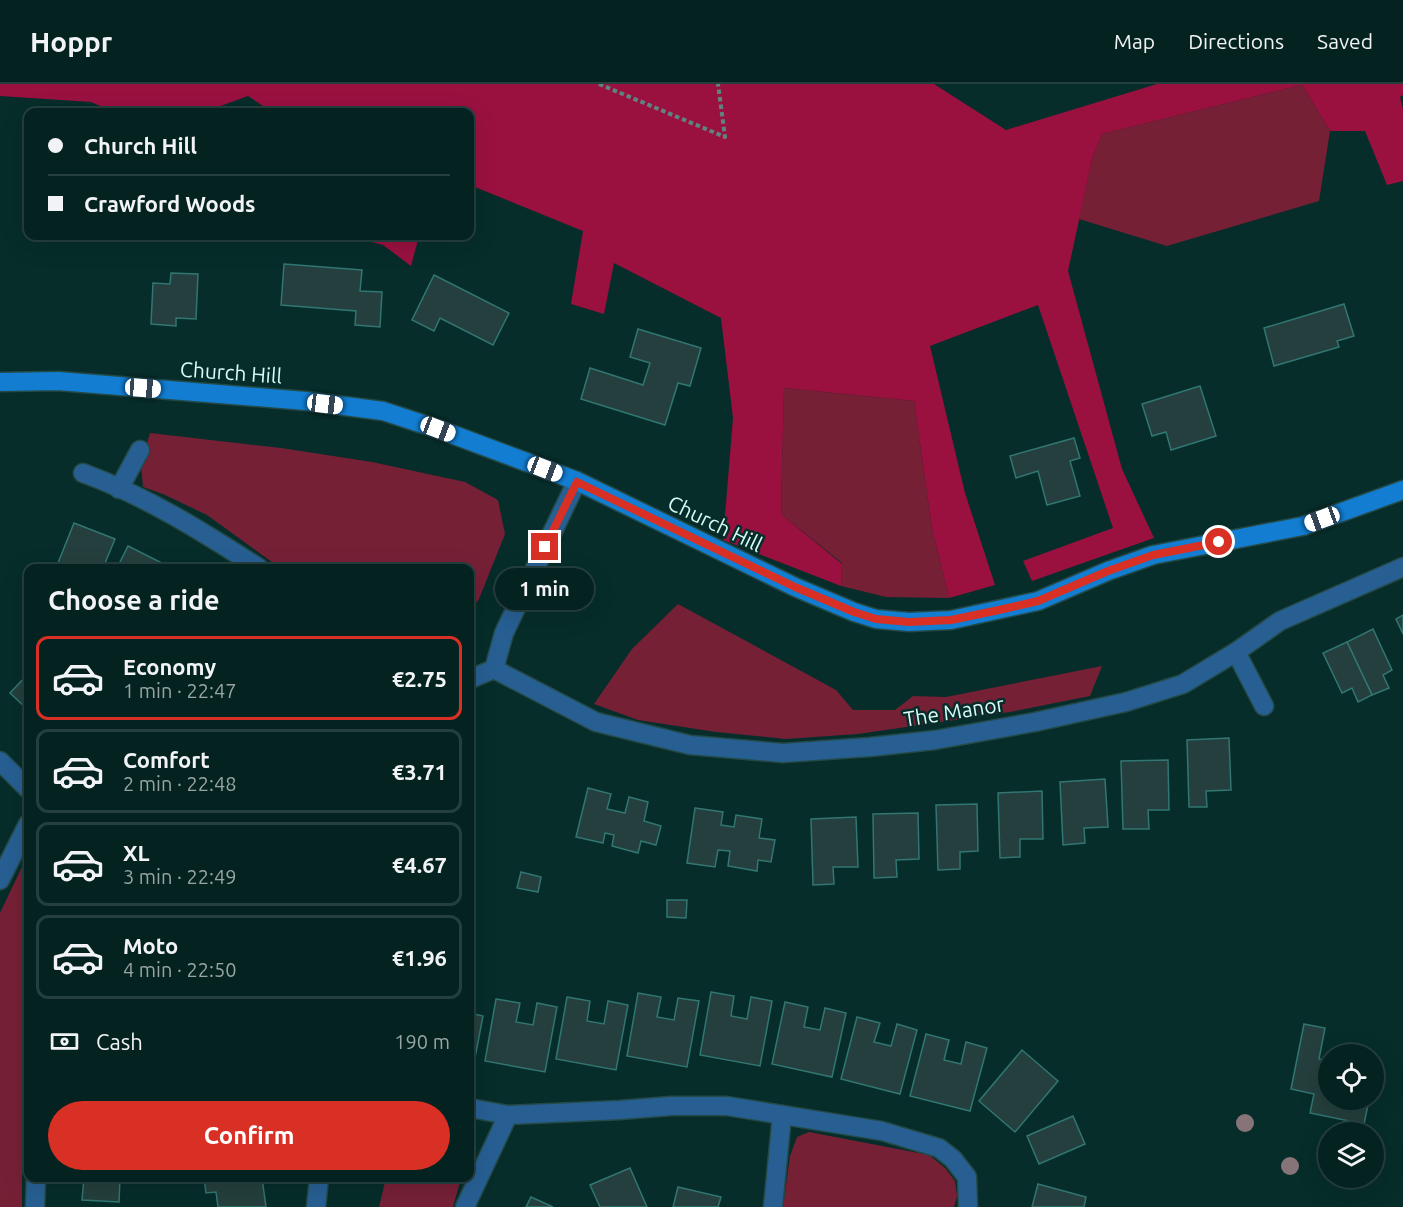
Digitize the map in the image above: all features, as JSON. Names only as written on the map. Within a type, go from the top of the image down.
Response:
[{"type":"street","name":"Church Hill","points":[[0,382],[58,381],[306,401],[383,411],[438,429],[577,482],[754,568],[854,612],[876,619],[909,622],[951,620],[1038,601],[1108,571],[1153,555],[1303,526],[1403,490]]},
{"type":"street","points":[[119,489],[140,450]]},
{"type":"street","points":[[83,473],[194,526],[253,564]]},
{"type":"street","points":[[474,677],[494,669],[504,633],[577,482]]},
{"type":"street","name":"The Manor","points":[[494,669],[596,722],[690,745],[800,752],[935,740],[1126,702],[1183,684],[1236,652],[1280,621],[1403,567]]},
{"type":"street","points":[[1236,652],[1264,706]]},
{"type":"street","points":[[0,761],[24,785]]},
{"type":"street","points":[[0,880],[24,832]]},
{"type":"street","points":[[474,1109],[508,1115],[706,1105],[728,1106],[882,1131],[939,1148],[953,1160],[967,1177],[968,1207]]},
{"type":"street","points":[[465,1207],[508,1115]]},
{"type":"street","points":[[772,1207],[782,1115]]},
{"type":"street","points":[[36,1182],[36,1207]]},
{"type":"street","points":[[316,1207],[318,1182]]},
{"type":"path","points":[[599,84],[725,136],[718,84]]},
{"type":"shaded area","points":[[0,84],[934,84],[1006,130],[1157,84],[1403,84],[1403,95],[1400,97],[1403,109],[1403,181],[1387,185],[1365,131],[1330,131],[1302,85],[1102,134],[1092,160],[1068,271],[1122,469],[1154,538],[1032,581],[1023,561],[1113,528],[1038,305],[930,346],[965,493],[995,585],[949,598],[932,529],[914,401],[784,388],[781,514],[842,564],[841,586],[723,540],[733,418],[721,318],[614,263],[604,314],[571,304],[583,231],[474,187],[474,108],[266,108],[248,96],[215,108],[105,108],[91,102],[0,96]]},
{"type":"shaded area","points":[[1302,85],[1330,131],[1319,201],[1167,246],[1079,219],[1092,160],[1102,134]]},
{"type":"shaded area","points":[[364,240],[418,240],[411,266],[383,245]]},
{"type":"shaded area","points":[[784,388],[914,401],[932,529],[949,598],[886,597],[841,586],[842,563],[781,514]]},
{"type":"shaded area","points":[[150,433],[281,448],[372,462],[465,482],[498,500],[505,534],[474,606],[474,564],[274,564],[207,515],[143,487],[141,465]]},
{"type":"shaded area","points":[[678,604],[836,690],[853,710],[895,710],[913,696],[946,697],[1102,666],[1090,696],[1010,712],[858,734],[786,739],[716,732],[638,720],[594,704],[632,649]]},
{"type":"shaded area","points":[[24,862],[22,1207],[0,1207],[0,913]]},
{"type":"shaded area","points":[[809,1132],[929,1155],[945,1168],[955,1181],[957,1196],[954,1207],[783,1207],[790,1156],[797,1137]]},
{"type":"shaded area","points":[[385,1182],[460,1182],[453,1207],[379,1207]]},
{"type":"building","points":[[284,264],[362,270],[360,291],[382,292],[380,327],[355,325],[356,311],[281,305]]},
{"type":"building","points":[[171,273],[198,274],[196,319],[176,318],[176,326],[151,324],[153,283],[170,284]]},
{"type":"building","points":[[434,275],[509,313],[493,345],[440,318],[434,331],[412,320]]},
{"type":"building","points":[[1344,304],[1354,336],[1337,341],[1339,347],[1274,366],[1264,328]]},
{"type":"building","points":[[638,329],[701,348],[690,386],[678,383],[665,425],[581,399],[590,368],[643,385],[650,363],[630,357]]},
{"type":"building","points":[[1200,386],[1216,436],[1171,450],[1166,432],[1152,436],[1142,404]]},
{"type":"building","points":[[1074,438],[1080,458],[1070,461],[1080,496],[1047,505],[1038,471],[1016,478],[1010,456]]},
{"type":"building","points":[[74,523],[115,539],[105,564],[58,564]]},
{"type":"building","points":[[128,546],[164,564],[119,564]]},
{"type":"building","points":[[1403,615],[1403,634],[1396,619]]},
{"type":"building","points":[[1373,629],[1392,670],[1383,675],[1389,688],[1372,695],[1347,642]]},
{"type":"building","points":[[1347,642],[1372,695],[1358,702],[1352,688],[1342,693],[1323,653]]},
{"type":"building","points":[[24,678],[24,706],[10,693]]},
{"type":"building","points":[[1229,738],[1231,790],[1206,791],[1207,807],[1189,807],[1187,740]]},
{"type":"building","points":[[1168,760],[1169,810],[1148,810],[1149,829],[1123,829],[1121,761]]},
{"type":"building","points":[[1105,779],[1108,827],[1084,828],[1085,843],[1063,845],[1060,782]]},
{"type":"building","points":[[588,788],[611,794],[607,809],[625,813],[629,797],[648,802],[644,821],[661,826],[656,845],[641,841],[638,853],[612,846],[614,835],[605,833],[603,843],[576,837]]},
{"type":"building","points":[[1042,791],[1043,839],[1020,839],[1020,857],[1000,858],[998,793]]},
{"type":"building","points":[[977,804],[978,851],[960,852],[960,869],[938,870],[936,805]]},
{"type":"building","points":[[695,808],[723,812],[721,825],[734,827],[736,815],[762,819],[759,838],[775,840],[771,862],[758,860],[757,871],[728,866],[730,851],[718,850],[715,867],[687,863]]},
{"type":"building","points":[[918,813],[919,859],[896,860],[897,877],[874,878],[873,814]]},
{"type":"building","points":[[856,817],[858,867],[833,867],[834,884],[813,885],[811,819]]},
{"type":"building","points":[[521,872],[541,877],[538,892],[517,888]]},
{"type":"building","points":[[667,900],[687,900],[686,918],[667,917]]},
{"type":"building","points":[[711,992],[734,996],[731,1016],[747,1019],[751,997],[772,1001],[760,1066],[700,1055]]},
{"type":"building","points":[[638,993],[661,997],[657,1017],[674,1020],[678,998],[699,1001],[687,1067],[627,1056]]},
{"type":"building","points":[[567,997],[590,1001],[587,1021],[604,1024],[608,1001],[628,1005],[616,1070],[556,1059]]},
{"type":"building","points":[[496,999],[520,1003],[516,1022],[533,1025],[537,1003],[557,1007],[545,1072],[485,1061]]},
{"type":"building","points":[[785,1002],[808,1007],[804,1027],[820,1030],[825,1008],[846,1013],[832,1077],[772,1064]]},
{"type":"building","points":[[474,1014],[483,1016],[474,1063]]},
{"type":"building","points":[[857,1017],[880,1023],[874,1042],[891,1046],[897,1024],[917,1030],[900,1094],[841,1079]]},
{"type":"building","points":[[1304,1024],[1325,1028],[1322,1044],[1318,1044],[1318,1110],[1367,1110],[1364,1122],[1310,1113],[1314,1094],[1291,1089]]},
{"type":"building","points":[[926,1034],[949,1040],[944,1060],[961,1064],[966,1042],[987,1048],[970,1111],[910,1096]]},
{"type":"building","points":[[1022,1050],[1058,1081],[1015,1132],[979,1101]]},
{"type":"building","points":[[1073,1116],[1085,1144],[1039,1164],[1027,1136]]},
{"type":"building","points":[[630,1168],[647,1207],[600,1207],[590,1185]]},
{"type":"building","points":[[84,1182],[120,1182],[119,1202],[82,1200]]},
{"type":"building","points":[[205,1182],[263,1182],[266,1207],[218,1207],[216,1192],[206,1193]]},
{"type":"building","points":[[1038,1184],[1086,1197],[1084,1207],[1032,1207]]},
{"type":"building","points":[[678,1187],[721,1197],[718,1207],[673,1207]]},
{"type":"building","points":[[531,1197],[553,1207],[526,1207]]},
{"type":"route","points":[[545,547],[577,482],[754,568],[854,612],[876,619],[909,622],[951,620],[1038,601],[1108,571],[1153,555],[1219,542]]}]
